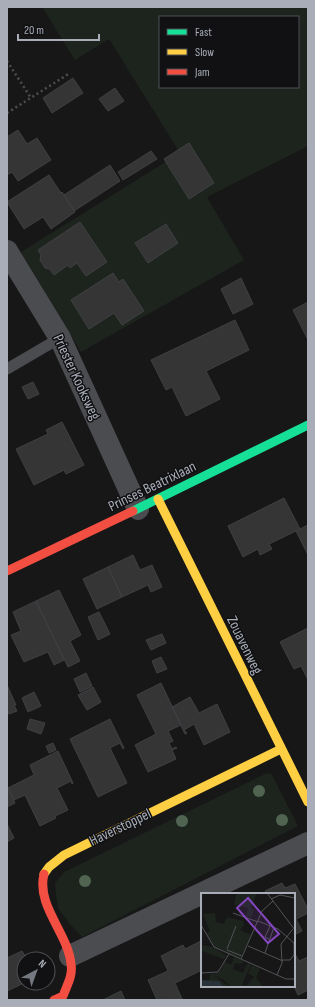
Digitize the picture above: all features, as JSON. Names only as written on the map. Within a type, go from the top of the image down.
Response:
[{"type":"street","name":"Priester Kooksweg","points":[[7,251],[60,338],[138,509]]},
{"type":"street","name":"Prinses Beatrixlaan","points":[[7,571],[138,509],[308,425]]},
{"type":"street","name":"Zouavenweg","points":[[158,499],[308,802]]},
{"type":"street","name":"Haverstoppel","points":[[54,1000],[62,996],[71,975],[70,956],[42,890],[43,878],[46,870],[64,855],[281,749]]},
{"type":"street","points":[[203,893],[308,843]]},
{"type":"street","points":[[70,956],[201,894]]},
{"type":"lane","points":[[7,369],[60,338]]},
{"type":"path","points":[[7,60],[31,98]]},
{"type":"path","points":[[7,113],[70,73]]},
{"type":"shaded area","points":[[42,7],[308,7],[308,146],[207,197],[244,260],[81,352],[21,252],[180,153],[109,39],[75,60]]},
{"type":"shaded area","points":[[271,773],[298,826],[82,937],[58,908],[55,883],[64,872],[265,774]]},
{"type":"building","points":[[73,78],[83,93],[52,113],[43,98]]},
{"type":"building","points":[[115,88],[124,101],[108,111],[99,99]]},
{"type":"building","points":[[18,130],[27,144],[37,138],[51,160],[18,181],[12,172],[7,175],[7,137]]},
{"type":"building","points":[[189,143],[214,183],[189,199],[164,159]]},
{"type":"building","points":[[151,151],[157,159],[123,180],[118,172]]},
{"type":"building","points":[[110,165],[120,181],[74,211],[64,195]]},
{"type":"building","points":[[49,175],[75,212],[51,229],[43,217],[24,229],[7,202]]},
{"type":"building","points":[[80,222],[107,262],[86,276],[77,263],[70,268],[68,265],[54,275],[50,269],[45,268],[40,260],[41,255],[38,250]]},
{"type":"building","points":[[166,224],[178,243],[148,263],[135,243]]},
{"type":"building","points":[[113,273],[119,282],[123,279],[144,311],[122,325],[114,313],[89,329],[71,300]]},
{"type":"building","points":[[241,278],[253,304],[233,314],[221,289]]},
{"type":"building","points":[[308,302],[308,340],[293,310]]},
{"type":"building","points":[[235,320],[249,350],[206,371],[220,399],[186,416],[172,387],[166,390],[151,360]]},
{"type":"building","points":[[33,382],[39,394],[28,399],[22,387]]},
{"type":"building","points":[[62,422],[84,465],[66,474],[64,470],[34,485],[16,449],[48,434],[46,430]]},
{"type":"building","points":[[284,498],[300,529],[269,544],[272,549],[260,555],[258,549],[243,557],[228,526]]},
{"type":"building","points":[[308,525],[308,555],[296,531]]},
{"type":"building","points":[[133,555],[140,570],[152,565],[162,587],[151,592],[148,585],[122,597],[108,567]]},
{"type":"building","points":[[108,567],[122,597],[97,609],[83,579]]},
{"type":"building","points":[[59,590],[81,635],[70,641],[80,661],[68,667],[36,601]]},
{"type":"building","points":[[36,601],[64,660],[54,665],[48,652],[24,662],[11,635],[21,631],[13,612]]},
{"type":"building","points":[[99,612],[110,634],[98,640],[88,617]]},
{"type":"building","points":[[308,628],[308,680],[301,666],[294,669],[280,642]]},
{"type":"building","points":[[162,634],[166,643],[151,650],[146,640]]},
{"type":"building","points":[[161,657],[167,669],[157,673],[152,661]]},
{"type":"building","points":[[86,673],[92,686],[80,692],[74,679]]},
{"type":"building","points":[[161,683],[181,725],[168,731],[173,741],[169,743],[172,749],[177,748],[172,750],[176,759],[148,772],[135,745],[156,734],[137,695]]},
{"type":"building","points":[[7,685],[16,705],[14,705],[17,711],[9,714],[7,710]]},
{"type":"building","points":[[93,687],[101,702],[87,710],[78,695]]},
{"type":"building","points":[[34,692],[41,706],[28,712],[22,698]]},
{"type":"building","points":[[190,697],[199,713],[217,704],[230,732],[204,745],[194,724],[184,730],[187,733],[185,734],[172,707]]},
{"type":"building","points":[[30,719],[45,723],[41,734],[27,729]]},
{"type":"building","points":[[110,719],[124,748],[123,749],[120,743],[110,748],[127,783],[98,797],[70,739]]},
{"type":"building","points":[[53,743],[56,750],[49,753],[46,746]]},
{"type":"building","points":[[58,751],[73,783],[72,784],[71,781],[57,788],[68,810],[55,816],[56,818],[40,826],[25,795],[14,800],[8,788],[34,775],[30,765]]},
{"type":"building","points":[[7,785],[15,803],[7,807]]},
{"type":"building","points":[[7,824],[14,838],[7,842]]},
{"type":"building","points":[[282,883],[285,888],[295,884],[308,909],[308,913],[296,919],[302,931],[295,934],[295,893],[266,893],[265,891]]},
{"type":"building","points":[[201,941],[201,970],[175,983],[182,999],[157,1000],[148,980],[168,971],[161,956],[183,945],[185,949]]},
{"type":"building","points":[[16,954],[16,987],[7,991],[7,958]]},
{"type":"building","points":[[295,954],[299,961],[308,957],[308,990],[298,995],[294,987]]},
{"type":"building","points":[[121,991],[125,1000],[103,1000]]},
{"type":"traffic: fast","points":[[133,511],[308,425]]},
{"type":"traffic: slow","points":[[158,499],[308,802]]},
{"type":"traffic: slow","points":[[44,874],[49,867],[64,855],[281,749]]},
{"type":"traffic: jam","points":[[7,571],[133,511]]},
{"type":"traffic: jam","points":[[44,874],[44,897],[69,953],[71,964],[71,973],[63,996],[54,1000]]}]
